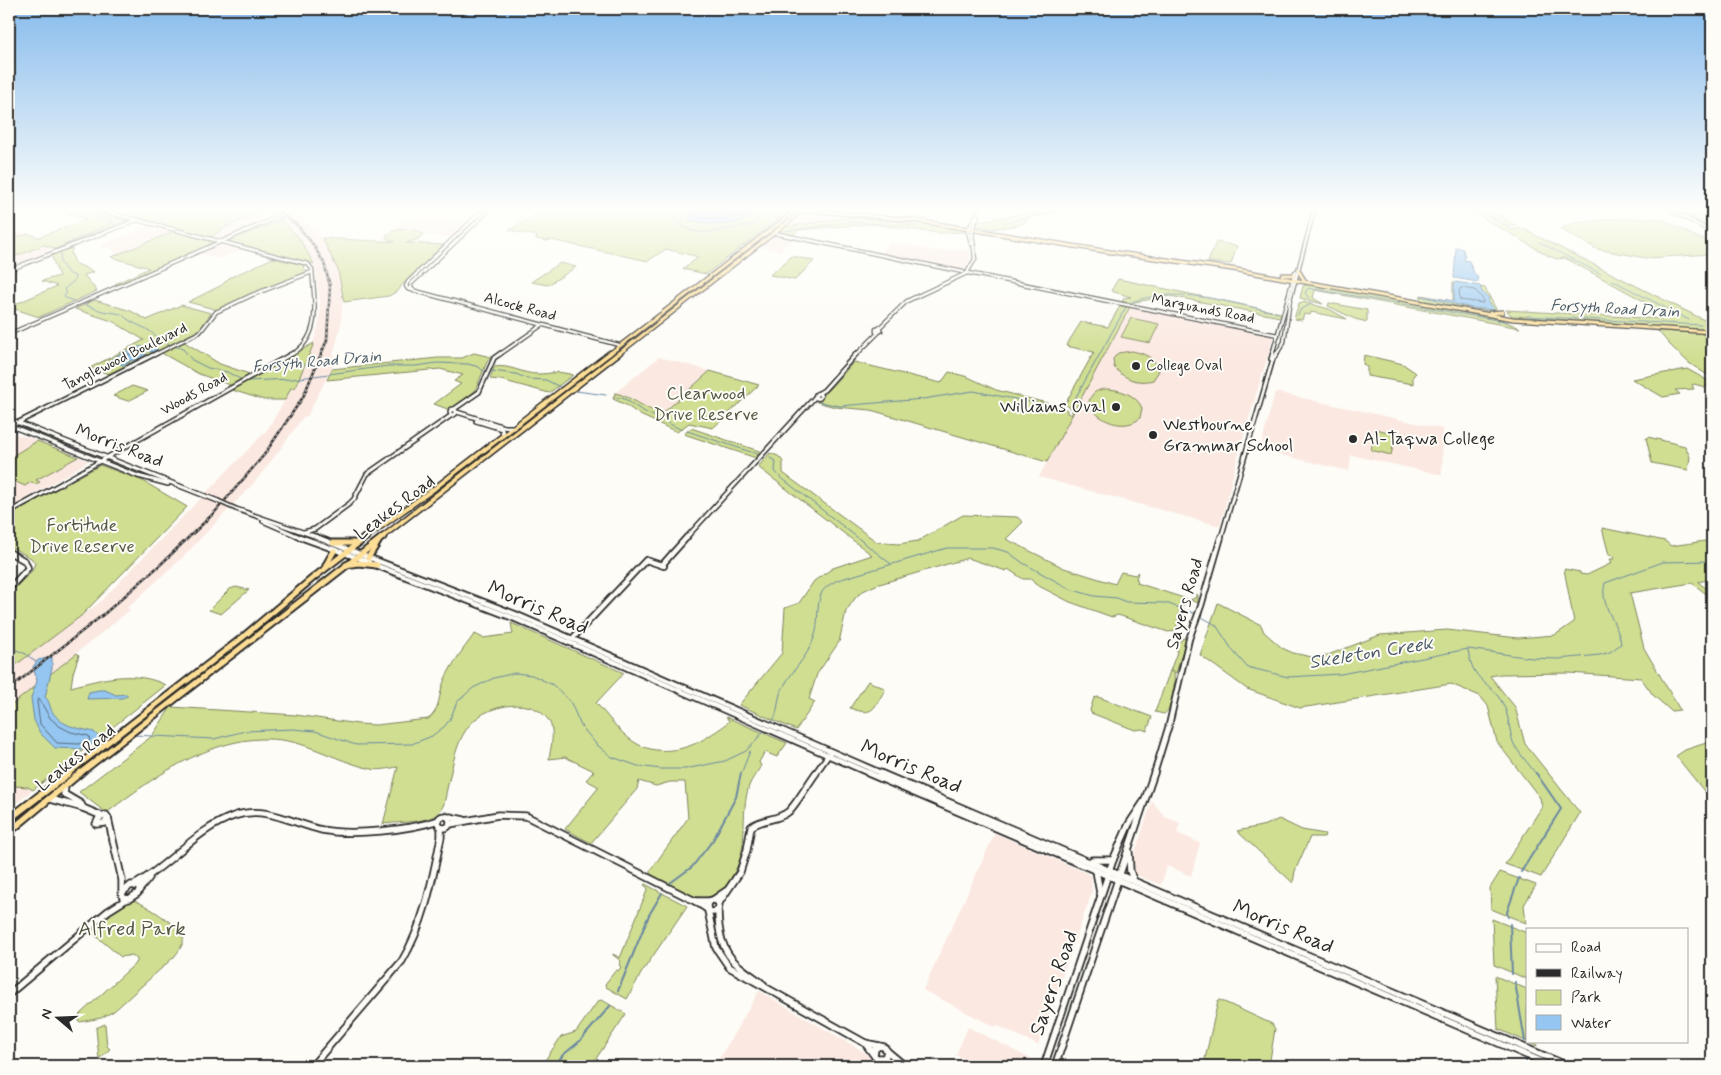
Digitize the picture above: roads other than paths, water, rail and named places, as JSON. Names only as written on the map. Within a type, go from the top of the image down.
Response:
[{"type":"highway","name":"Leakes Road","points":[[9,819],[250,631],[359,542],[540,408],[727,261]]},
{"type":"highway","name":"Leakes Road","points":[[9,832],[116,744],[738,261]]},
{"type":"highway","points":[[1181,261],[1273,274],[1519,320],[1712,331]]},
{"type":"highway","points":[[1233,268],[1471,310],[1498,314],[1502,312]]},
{"type":"highway","points":[[1298,270],[1304,280]]},
{"type":"highway","points":[[1286,278],[1291,286]]},
{"type":"highway","points":[[1471,310],[1544,320],[1712,331]]},
{"type":"highway","points":[[619,345],[628,347]]},
{"type":"highway","points":[[540,408],[560,394],[566,394]]},
{"type":"highway","points":[[527,417],[527,419],[531,419],[548,407]]},
{"type":"highway","points":[[368,558],[383,535]]},
{"type":"highway","points":[[333,543],[359,542]]},
{"type":"highway","points":[[322,571],[334,555],[334,550]]},
{"type":"highway","points":[[345,565],[358,563],[377,565]]},
{"type":"street","points":[[9,270],[32,261]]},
{"type":"street","points":[[9,334],[177,261]]},
{"type":"street","points":[[297,261],[308,264],[312,272]]},
{"type":"street","points":[[416,292],[406,286],[430,261]]},
{"type":"street","points":[[416,292],[411,288],[411,284],[435,261]]},
{"type":"street","name":"Marquands Road","points":[[912,261],[1285,337]]},
{"type":"street","points":[[570,641],[646,560],[663,566],[907,301],[966,272],[974,261]]},
{"type":"street","name":"Sayers Road","points":[[1055,1066],[1169,724],[1189,640],[1201,606],[1273,359],[1282,346],[1285,337],[1291,286],[1300,261]]},
{"type":"street","name":"Sayers Road","points":[[1256,416],[1259,398],[1300,261]]},
{"type":"street","name":"Tanglewood Boulevard","points":[[10,427],[203,331],[216,312],[252,295],[312,272]]},
{"type":"street","name":"Woods Road","points":[[9,512],[297,350],[309,337],[315,321],[312,272]]},
{"type":"street","name":"Alcock Road","points":[[416,292],[619,345]]},
{"type":"street","points":[[301,532],[314,529],[352,502],[367,474],[454,413],[480,391],[494,358],[543,325]]},
{"type":"street","points":[[1268,369],[1273,359]]},
{"type":"street","points":[[454,413],[505,427],[515,427]]},
{"type":"street","points":[[454,413],[501,428],[504,432],[503,435]]},
{"type":"street","name":"Morris Road","points":[[9,419],[218,501],[354,558],[497,609]]},
{"type":"street","name":"Morris Road","points":[[10,427],[144,477],[172,484],[218,501]]},
{"type":"street","points":[[55,443],[61,440]]},
{"type":"street","points":[[144,477],[149,474]]},
{"type":"street","name":"Morris Road","points":[[236,509],[333,543],[497,609],[784,733],[830,750],[1033,840],[1117,880],[1568,1066]]},
{"type":"street","points":[[311,536],[314,529]]},
{"type":"street","points":[[9,552],[25,561],[28,568],[9,589]]},
{"type":"street","name":"Morris Road","points":[[784,733],[827,756],[926,794]]},
{"type":"street","points":[[707,910],[715,904],[735,881],[744,862],[751,827],[757,822],[775,818],[788,812],[830,750]]},
{"type":"street","points":[[68,782],[64,794],[81,804],[83,808]]},
{"type":"street","points":[[45,801],[58,799],[75,808],[83,808],[105,817],[112,832],[122,880],[123,898],[127,899]]},
{"type":"street","name":"Sayers Road","points":[[1044,1066],[1113,860],[1129,824],[1144,803]]},
{"type":"street","points":[[91,812],[98,823],[112,832]]},
{"type":"street","points":[[108,911],[132,885],[152,874],[207,829],[224,820],[244,813],[275,812],[317,829],[336,832],[427,824],[445,816],[464,820]]},
{"type":"street","points":[[427,824],[440,827],[464,820],[506,815],[526,816],[695,901],[707,910],[712,912],[715,904]]},
{"type":"street","points":[[98,823],[105,817]]},
{"type":"street","points":[[441,837],[449,825],[450,817]]},
{"type":"street","points":[[312,1066],[402,961],[412,946],[423,918],[441,837],[440,827],[437,824],[439,820]]},
{"type":"street","name":"Morris Road","points":[[1033,840],[1110,869],[1297,953],[1303,959],[1379,988]]},
{"type":"street","points":[[1129,845],[1132,879]]},
{"type":"street","points":[[1087,860],[1113,860]]},
{"type":"street","points":[[1096,871],[1100,900]]},
{"type":"street","points":[[9,994],[108,911],[135,896],[152,874]]},
{"type":"street","points":[[122,880],[132,885],[138,885],[140,889]]},
{"type":"street","points":[[695,901],[715,904]]},
{"type":"street","points":[[715,904],[720,938],[726,952],[736,964],[755,976],[766,986]]},
{"type":"street","points":[[707,910],[716,948],[729,968],[752,981],[766,986],[865,1043],[884,1047],[903,1065]]},
{"type":"street","name":"Morris Road","points":[[1437,1013],[1552,1066]]},
{"type":"street","points":[[865,1043],[878,1059],[903,1065]]},
{"type":"street","points":[[874,1055],[875,1049],[879,1046]]},
{"type":"street","points":[[883,1060],[887,1056],[887,1051]]},
{"type":"water","points":[[1455,261],[1469,261],[1478,278],[1478,282],[1454,278]]},
{"type":"water","points":[[1456,282],[1480,286],[1482,292],[1489,298],[1488,303],[1495,310],[1472,308],[1421,296],[1454,301],[1454,284]]},
{"type":"water","points":[[148,346],[158,349],[152,352],[140,350],[140,353],[147,354],[133,361],[121,359],[130,362],[123,365],[108,361],[122,353],[135,356],[125,352],[138,347]]},
{"type":"water","points":[[52,657],[52,668],[45,697],[52,711],[65,724],[94,732],[101,739],[86,748],[55,748],[40,733],[34,720],[31,698],[37,681],[33,667],[38,660]]},
{"type":"water","points":[[105,690],[116,695],[127,694],[127,696],[122,698],[87,699],[89,692]]},
{"type":"waterway","name":"Forsyth Road Drain","points":[[60,261],[68,273],[75,276],[74,281],[64,289],[66,293],[64,297],[73,301]]},
{"type":"waterway","points":[[1576,261],[1601,274]]},
{"type":"waterway","points":[[1612,280],[1689,320]]},
{"type":"waterway","name":"Forsyth Road Drain","points":[[1312,302],[1305,293],[1308,288],[1508,322]]},
{"type":"waterway","name":"Forsyth Road Drain","points":[[1129,303],[1165,295],[1184,295],[1222,300],[1278,313]]},
{"type":"waterway","name":"Forsyth Road Drain","points":[[83,304],[102,311],[122,314],[130,321],[151,332],[158,340],[183,349],[192,360],[208,368],[227,372],[242,380]]},
{"type":"waterway","name":"Forsyth Road Drain","points":[[1298,315],[1301,309],[1312,304]]},
{"type":"waterway","name":"Forsyth Road Drain","points":[[1071,406],[1126,307]]},
{"type":"waterway","name":"Forsyth Road Drain","points":[[1527,316],[1701,325]]},
{"type":"waterway","name":"Forsyth Road Drain","points":[[1706,325],[1712,326]]},
{"type":"waterway","name":"Forsyth Road Drain","points":[[246,381],[292,379],[388,366],[416,366],[437,363],[468,364],[479,367],[483,371]]},
{"type":"waterway","name":"Forsyth Road Drain","points":[[492,371],[516,374],[528,379],[546,380],[560,387]]},
{"type":"waterway","points":[[576,391],[606,395]]},
{"type":"waterway","name":"Forsyth Road Drain","points":[[820,402],[840,406],[923,399],[973,391],[1062,408]]},
{"type":"waterway","points":[[615,397],[625,399],[641,410],[680,429]]},
{"type":"waterway","points":[[687,431],[760,455]]},
{"type":"waterway","points":[[770,458],[776,461],[775,471],[779,476],[891,564]]},
{"type":"waterway","name":"Skeleton Creek","points":[[771,724],[775,717],[783,687],[811,646],[816,632],[820,597],[825,588],[838,580],[947,548],[993,548],[1008,552],[1023,563],[1070,589],[1094,596],[1117,598],[1126,602],[1166,603],[1196,614]]},
{"type":"waterway","name":"Skeleton Creek","points":[[1200,616],[1216,625],[1233,651],[1247,667],[1288,677],[1341,674],[1468,649],[1532,658],[1558,659],[1600,655],[1610,652],[1621,644],[1607,607],[1604,591],[1605,583],[1663,562],[1712,561]]},
{"type":"waterway","name":"Skeleton Creek","points":[[9,647],[26,654],[36,662]]},
{"type":"waterway","points":[[1468,650],[1474,669],[1503,704],[1515,746],[1536,774]]},
{"type":"waterway","name":"Skeleton Creek","points":[[133,735],[214,739],[245,731],[293,729],[315,731],[356,745],[412,744],[432,736],[445,726],[457,702],[473,688],[494,678],[515,673],[532,675],[553,685],[570,701],[581,726],[597,745],[612,757],[638,766],[661,769],[685,769],[725,761],[746,751],[765,730]]},
{"type":"waterway","name":"Skeleton Creek","points":[[98,741],[107,740]]},
{"type":"waterway","points":[[741,774],[750,751]]},
{"type":"waterway","points":[[670,883],[692,867],[713,840],[736,797],[741,773]]},
{"type":"waterway","points":[[1521,872],[1561,809],[1536,773]]},
{"type":"waterway","points":[[1508,917],[1507,912],[1519,878]]},
{"type":"waterway","points":[[618,991],[649,915],[662,893]]},
{"type":"waterway","points":[[1510,924],[1512,974]]},
{"type":"waterway","points":[[1515,982],[1525,1041]]},
{"type":"waterway","points":[[554,1066],[563,1055],[580,1041],[610,1006]]},
{"type":"waterway","points":[[1526,1061],[1527,1066]]},
{"type":"railway","points":[[9,689],[104,614],[160,565],[215,512],[264,455],[303,397],[327,340],[330,286],[323,261]]},
{"type":"place","name":"College Oval","points":[[1136,366]]},
{"type":"place","name":"Williams Oval","points":[[1116,407]]},
{"type":"place","name":"Westbourne Grammar School","points":[[1153,435]]},
{"type":"place","name":"Al-Taqwa College","points":[[1353,439]]},
{"type":"park label","name":"Clearwood Drive Reserve","points":[[706,404]]},
{"type":"park label","name":"Fortitude Drive Reserve","points":[[82,536]]},
{"type":"park label","name":"Alfred Park","points":[[132,929]]}]
